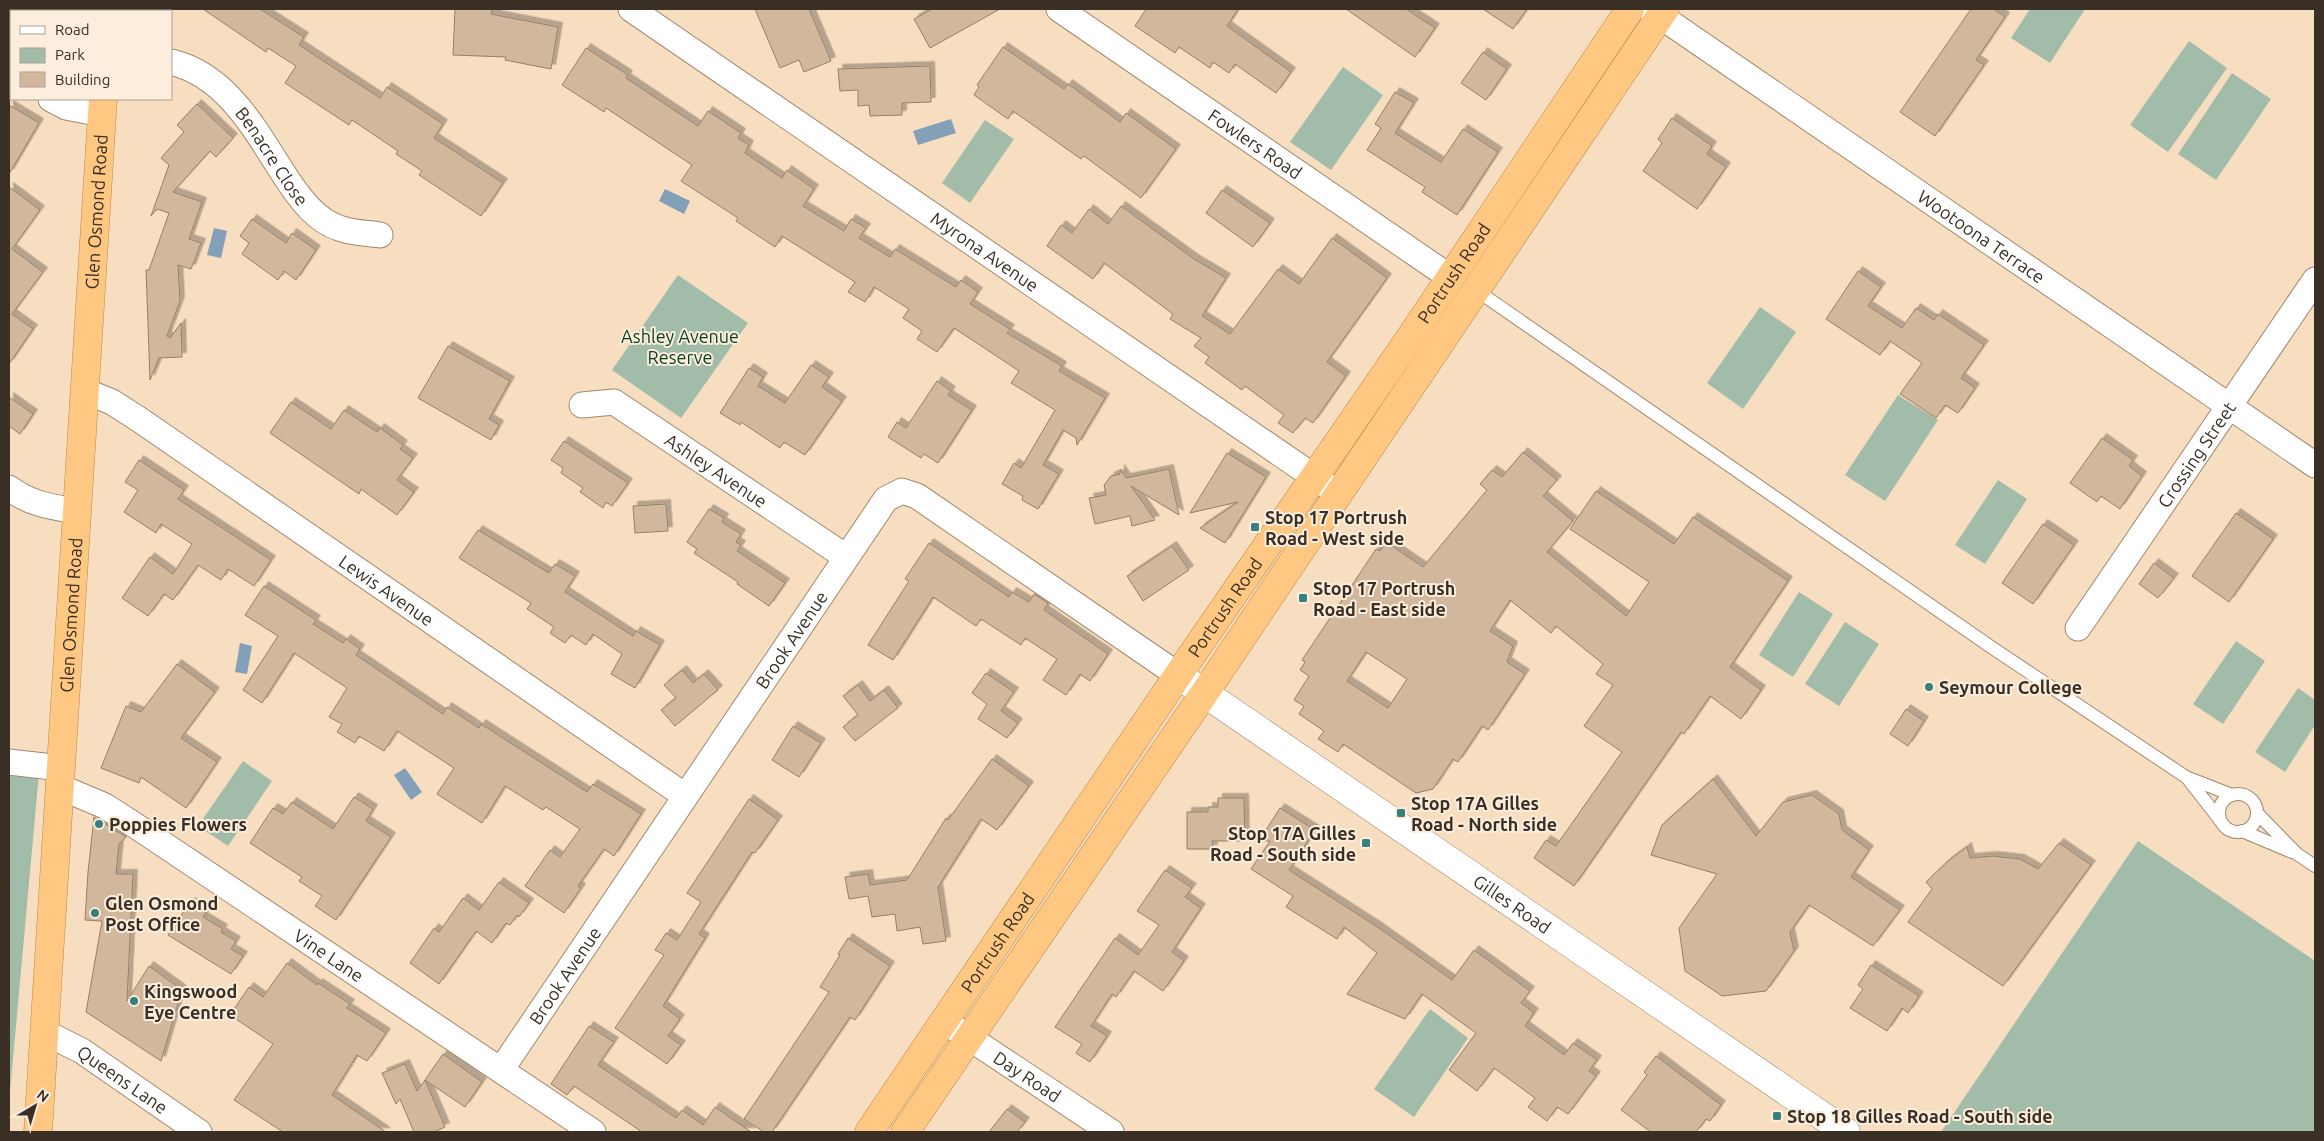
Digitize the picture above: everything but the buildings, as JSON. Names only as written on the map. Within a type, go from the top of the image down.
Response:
[{"type":"highway","name":"Portrush Road","points":[[869,1132],[1178,675],[1451,278],[1630,9]]},
{"type":"highway","name":"Portrush Road","points":[[905,1132],[1339,494],[1476,290],[1658,11]]},
{"type":"highway","name":"Glen Osmond Road","points":[[38,1132],[103,106]]},
{"type":"street","name":"Myrona Avenue","points":[[631,9],[1339,494]]},
{"type":"street","name":"Fowlers Road","points":[[1059,9],[1092,18],[1451,278]]},
{"type":"street","name":"Wootoona Terrace","points":[[1658,11],[2315,465]]},
{"type":"street","name":"Benacre Close","points":[[172,62],[207,78],[230,95],[301,200],[319,217],[338,228],[380,235]]},
{"type":"street","points":[[53,100],[66,107],[103,106]]},
{"type":"street","name":"Crossing Street","points":[[2078,628],[2315,280]]},
{"type":"street","name":"Lewis Avenue","points":[[85,391],[112,402],[140,420],[685,796]]},
{"type":"street","name":"Ashley Avenue","points":[[582,405],[614,402],[846,557]]},
{"type":"street","points":[[9,488],[29,501],[44,506],[78,511]]},
{"type":"street","name":"Brook Avenue","points":[[501,1070],[886,499],[902,491],[917,496],[1178,675]]},
{"type":"street","name":"Gilles Road","points":[[1178,675],[1846,1132]]},
{"type":"street","name":"Vine Lane","points":[[9,762],[61,778],[136,826],[593,1132]]},
{"type":"street","name":"Day Road","points":[[944,1022],[1111,1132]]},
{"type":"street","name":"Queens Lane","points":[[44,1032],[82,1051],[199,1132]]},
{"type":"lane","points":[[1476,290],[1991,648],[2186,777],[2232,796],[2243,795],[2249,798],[2256,807],[2256,813],[2253,824],[2242,832]]},
{"type":"lane","points":[[2186,777],[2230,830],[2242,832],[2296,854],[2315,866]]},
{"type":"lane","points":[[2221,821],[2219,815],[2222,803],[2232,796]]},
{"type":"lane","points":[[2256,813],[2296,854]]},
{"type":"green space","points":[[2030,9],[2085,9],[2050,63],[2011,38]]},
{"type":"green space","points":[[2189,41],[2227,68],[2168,152],[2130,125]]},
{"type":"green space","points":[[1343,67],[1383,95],[1331,170],[1290,142]]},
{"type":"green space","points":[[2232,73],[2271,99],[2216,180],[2178,154]]},
{"type":"green space","points":[[985,120],[1014,139],[970,203],[942,183]]},
{"type":"green space","name":"Ashley Avenue Reserve","points":[[678,275],[748,323],[681,418],[612,370]]},
{"type":"green space","points":[[1760,307],[1796,332],[1743,409],[1707,383]]},
{"type":"green space","points":[[1898,395],[1938,420],[1885,501],[1845,475]]},
{"type":"green space","points":[[1998,480],[2027,499],[1985,564],[1955,545]]},
{"type":"green space","points":[[1799,592],[1833,614],[1793,677],[1759,655]]},
{"type":"green space","points":[[1845,622],[1879,644],[1839,706],[1805,684]]},
{"type":"green space","points":[[2236,641],[2265,661],[2223,724],[2193,704]]},
{"type":"green space","points":[[2298,688],[2315,700],[2315,725],[2285,772],[2255,752]]},
{"type":"green space","points":[[243,761],[272,781],[228,846],[198,826]]},
{"type":"green space","points":[[9,771],[39,773],[9,1103]]},
{"type":"green space","points":[[2138,841],[2315,961],[2315,1132],[1941,1132]]},
{"type":"green space","points":[[1430,1009],[1468,1038],[1414,1117],[1374,1089]]},
{"type":"water","points":[[951,119],[956,133],[918,145],[913,131]]},
{"type":"water","points":[[665,189],[690,201],[684,214],[659,201]]},
{"type":"water","points":[[214,228],[227,231],[221,258],[207,255]]},
{"type":"water","points":[[240,643],[252,646],[247,674],[235,672]]},
{"type":"water","points":[[405,768],[422,792],[411,800],[394,775]]},
{"type":"place","name":"Stop 17 Portrush Road - West side","points":[[1255,527]]},
{"type":"place","name":"Stop 17 Portrush Road - East side","points":[[1303,598]]},
{"type":"place","name":"Seymour College","points":[[1929,687]]},
{"type":"place","name":"Stop 17A Gilles Road - North side","points":[[1401,813]]},
{"type":"place","name":"Poppies Flowers","points":[[99,824]]},
{"type":"place","name":"Stop 17A Gilles Road - South side","points":[[1366,843]]},
{"type":"place","name":"Glen Osmond Post Office","points":[[95,913]]},
{"type":"place","name":"Kingswood Eye Centre","points":[[134,1001]]},
{"type":"place","name":"Stop 18 Gilles Road - South side","points":[[1777,1116]]}]
